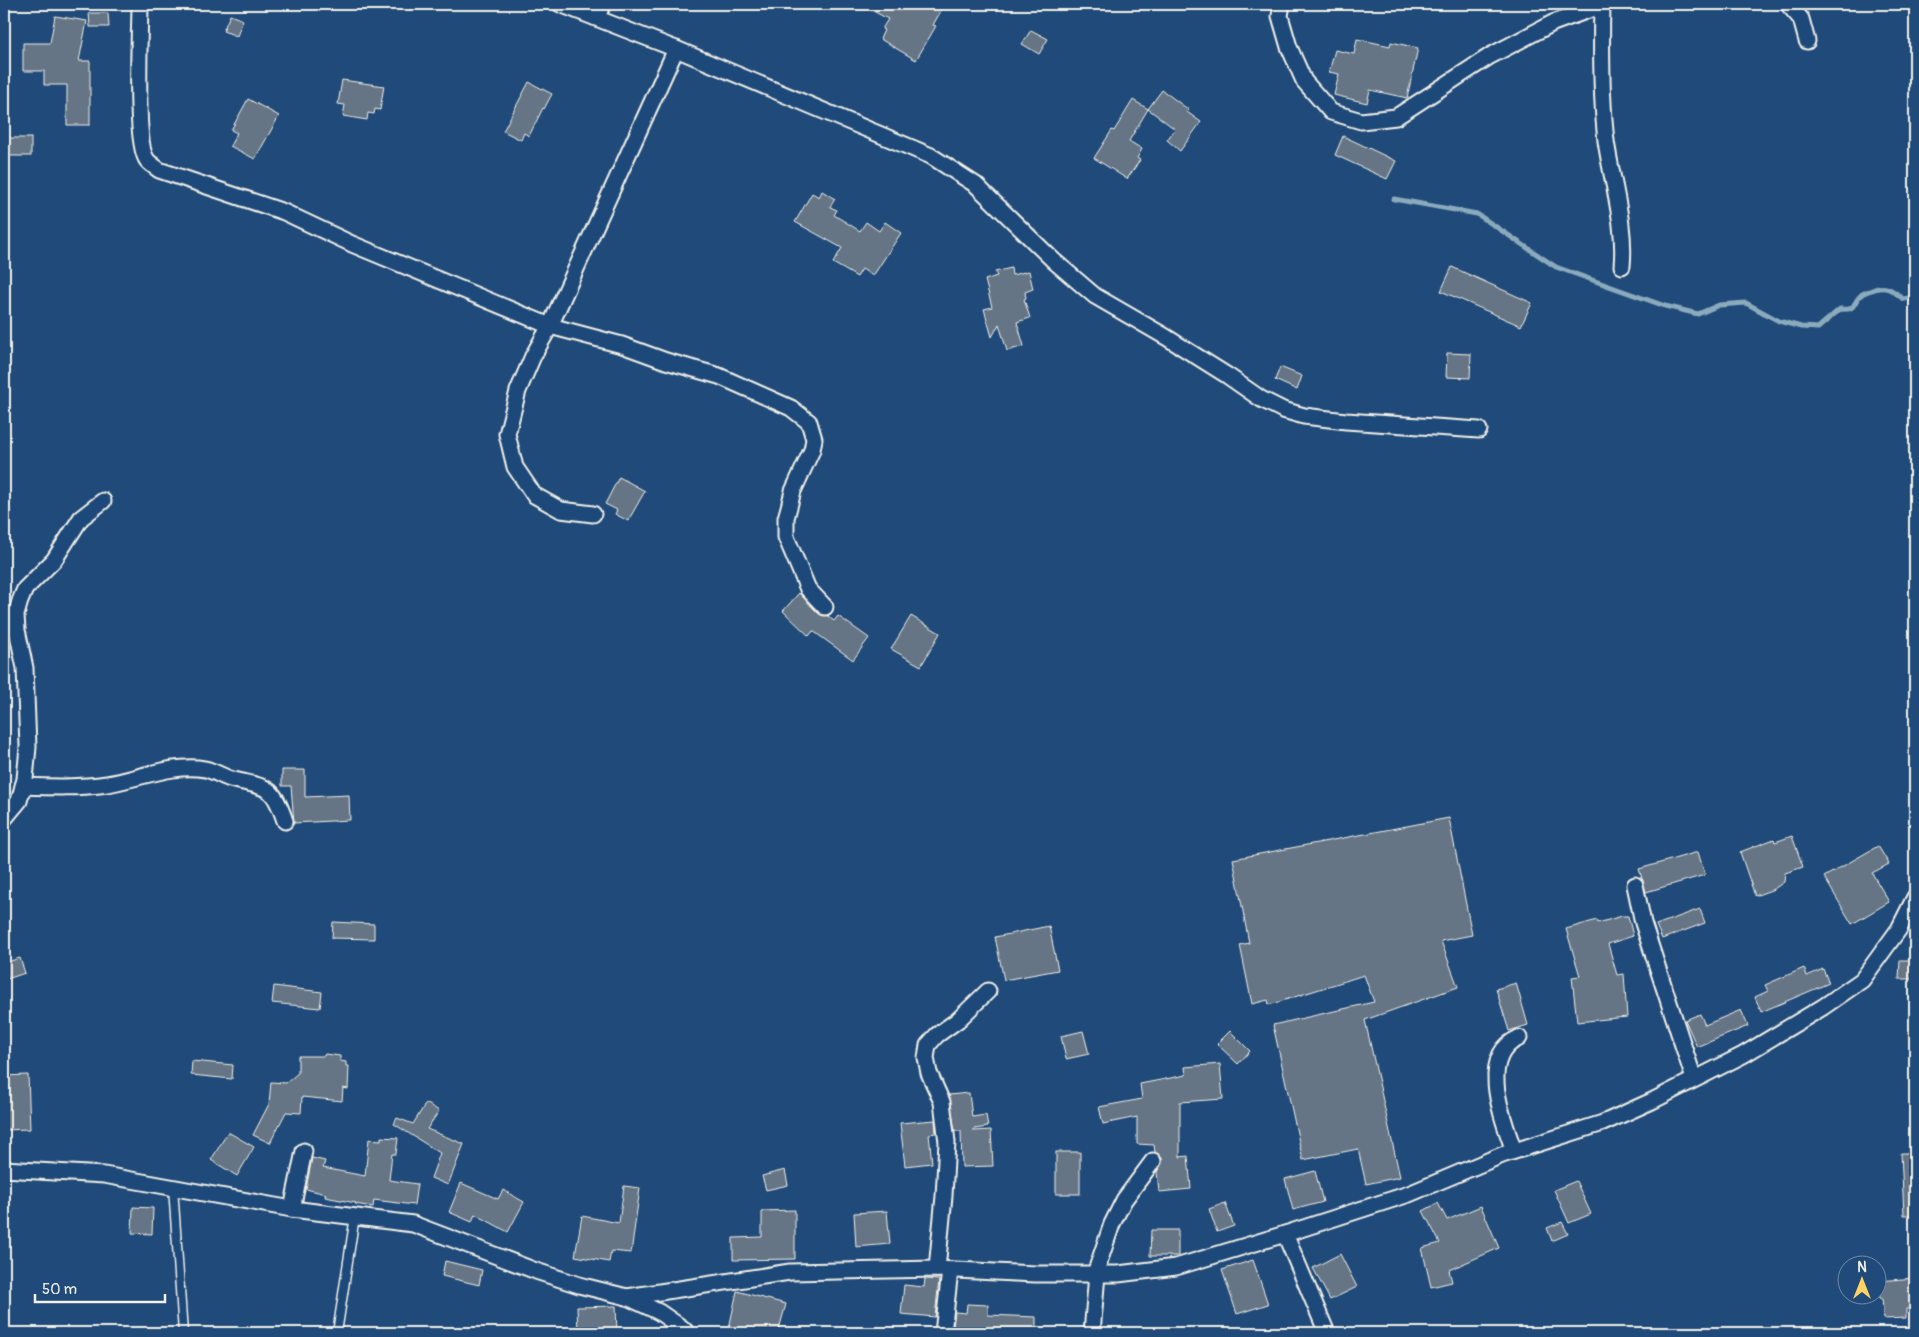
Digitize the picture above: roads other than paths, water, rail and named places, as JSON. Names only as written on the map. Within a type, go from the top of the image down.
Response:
[{"type":"street","points":[[140,4],[139,104],[141,134],[147,160],[159,170],[284,212],[352,244],[550,326],[622,345],[666,361],[719,376],[791,408],[809,422],[814,439],[812,450],[793,491],[786,518],[786,537],[808,589],[826,607]]},
{"type":"street","points":[[560,4],[676,49],[931,156],[976,185],[1054,261],[1095,296],[1166,337],[1261,399],[1283,410],[1304,416],[1346,421],[1412,427],[1479,430]]},
{"type":"street","points":[[596,18],[603,4]]},
{"type":"street","points":[[1282,4],[1280,16],[1288,47],[1304,82],[1331,112],[1361,121],[1396,118],[1490,56],[1554,23],[1602,5],[1602,74],[1606,132],[1623,248],[1622,266]]},
{"type":"street","points":[[1788,4],[1801,19],[1807,41]]},
{"type":"street","points":[[593,514],[561,510],[534,495],[515,467],[507,434],[518,391],[533,356],[550,326],[676,49]]},
{"type":"street","points":[[4,819],[20,802],[28,747],[25,668],[17,630],[16,615],[20,601],[25,589],[54,560],[81,518],[103,501]]},
{"type":"street","points":[[23,786],[67,788],[107,784],[172,769],[206,769],[223,777],[262,786],[270,790],[276,796],[285,821]]},
{"type":"street","points":[[1635,885],[1643,923],[1694,1079]]},
{"type":"street","points":[[627,1297],[790,1272],[943,1269],[1035,1274],[1118,1274],[1176,1267],[1285,1234],[1409,1194],[1514,1151],[1603,1123],[1652,1101],[1743,1055],[1823,1007],[1862,980],[1899,929],[1915,897]]},
{"type":"street","points":[[943,1333],[946,1142],[942,1102],[929,1073],[926,1058],[928,1045],[937,1035],[958,1020],[988,991]]},
{"type":"street","points":[[1514,1151],[1499,1103],[1496,1073],[1500,1054],[1510,1042],[1519,1038]]},
{"type":"street","points":[[292,1209],[304,1151]]},
{"type":"street","points":[[1092,1333],[1096,1274],[1112,1224],[1124,1200],[1153,1161]]},
{"type":"street","points":[[4,1168],[104,1174],[292,1209],[413,1224],[536,1271],[579,1285],[627,1297],[659,1312],[687,1333]]},
{"type":"street","points":[[1285,1234],[1327,1333]]},
{"type":"lane","points":[[173,1187],[183,1333]]},
{"type":"lane","points":[[337,1333],[355,1216]]},
{"type":"waterway","points":[[1394,199],[1477,214],[1556,267],[1665,306],[1698,314],[1719,305],[1746,303],[1779,321],[1801,327],[1818,328],[1840,309],[1852,308],[1862,294],[1877,288],[1889,289],[1903,299],[1915,297]]}]
